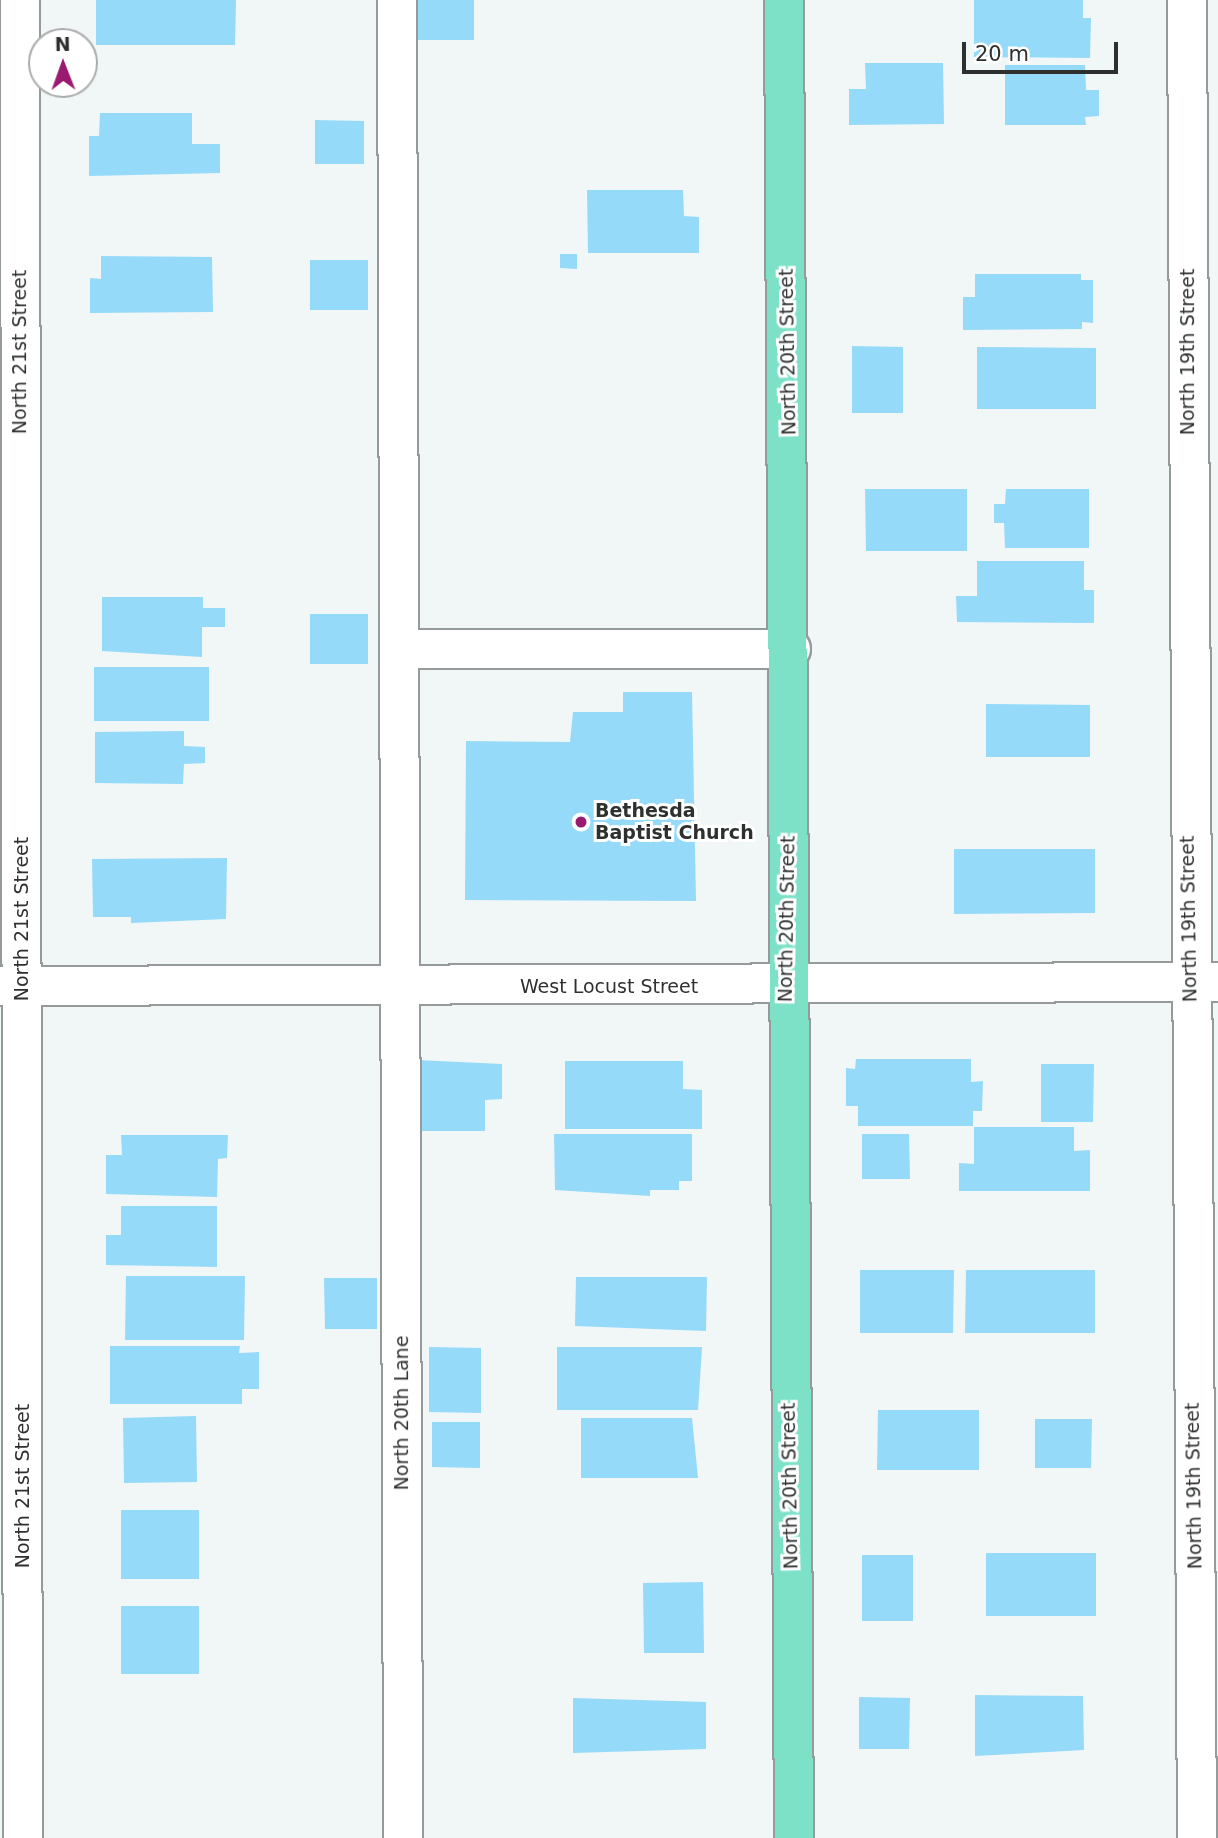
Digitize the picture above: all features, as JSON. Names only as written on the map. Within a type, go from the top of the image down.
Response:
[{"type":"main road","name":"North 20th Street","points":[[784,0],[792,649],[786,985],[794,1838]]},
{"type":"street","name":"North 21st Street","points":[[20,0],[11,986],[23,1838]]},
{"type":"street","name":"North 20th Lane","points":[[397,0],[403,1838]]},
{"type":"street","name":"North 19th Street","points":[[1188,0],[1204,982],[1198,1838]]},
{"type":"street","points":[[399,649],[792,649]]},
{"type":"street","name":"West Locust Street","points":[[11,986],[400,987],[1204,982]]},
{"type":"building","points":[[96,0],[236,0],[235,45],[98,45]]},
{"type":"building","points":[[418,0],[474,0],[474,40],[417,40]]},
{"type":"building","points":[[974,0],[1083,0],[1083,18],[1091,18],[1090,58],[974,57]]},
{"type":"building","points":[[865,63],[943,63],[944,124],[849,125],[849,89],[866,89]]},
{"type":"building","points":[[1005,65],[1085,65],[1086,90],[1099,90],[1099,116],[1085,117],[1086,125],[1005,125]]},
{"type":"building","points":[[100,113],[192,113],[192,144],[220,144],[220,173],[89,176],[89,136],[99,136]]},
{"type":"building","points":[[315,120],[364,121],[364,164],[315,164]]},
{"type":"building","points":[[587,190],[683,190],[684,216],[699,217],[699,253],[588,253]]},
{"type":"building","points":[[560,254],[577,254],[577,269],[560,268]]},
{"type":"building","points":[[101,256],[212,257],[213,312],[90,313],[90,278],[101,279]]},
{"type":"building","points":[[310,260],[368,260],[368,310],[310,310]]},
{"type":"building","points":[[975,274],[1081,274],[1081,280],[1093,280],[1093,323],[1082,322],[1082,329],[963,330],[963,297],[975,297]]},
{"type":"building","points":[[852,346],[903,347],[903,413],[852,413]]},
{"type":"building","points":[[977,347],[1096,348],[1096,409],[977,409]]},
{"type":"building","points":[[865,489],[967,489],[967,551],[866,551]]},
{"type":"building","points":[[1006,489],[1089,489],[1089,548],[1005,548],[1004,523],[994,523],[994,504],[1005,504]]},
{"type":"building","points":[[977,561],[1084,561],[1084,590],[1094,590],[1094,623],[957,622],[956,596],[977,596]]},
{"type":"building","points":[[102,597],[203,597],[203,608],[225,608],[225,627],[202,627],[202,657],[102,651]]},
{"type":"building","points":[[310,614],[368,614],[368,664],[310,664]]},
{"type":"building","points":[[94,667],[209,667],[209,721],[94,721]]},
{"type":"building","name":"Bethesda Baptist Church","points":[[623,692],[692,692],[696,901],[465,900],[466,741],[570,742],[573,712],[623,712]]},
{"type":"building","points":[[986,704],[1090,705],[1090,757],[986,757]]},
{"type":"building","points":[[184,731],[184,746],[205,747],[205,763],[184,764],[183,784],[95,783],[95,732]]},
{"type":"building","points":[[954,849],[1095,849],[1095,913],[954,914]]},
{"type":"building","points":[[227,858],[226,919],[131,923],[131,917],[93,917],[92,859]]},
{"type":"building","points":[[856,1059],[971,1059],[971,1082],[983,1081],[982,1111],[973,1111],[973,1126],[858,1126],[858,1106],[846,1106],[846,1068],[855,1069]]},
{"type":"building","points":[[417,1060],[502,1064],[502,1099],[485,1100],[485,1131],[417,1131]]},
{"type":"building","points":[[565,1061],[683,1061],[683,1089],[702,1090],[702,1129],[565,1129]]},
{"type":"building","points":[[1041,1064],[1094,1064],[1093,1122],[1041,1122]]},
{"type":"building","points":[[974,1127],[1074,1127],[1074,1151],[1090,1150],[1090,1191],[959,1191],[959,1163],[974,1164]]},
{"type":"building","points":[[554,1134],[692,1134],[692,1181],[679,1181],[679,1190],[650,1190],[650,1196],[555,1190]]},
{"type":"building","points":[[862,1134],[909,1134],[910,1179],[862,1179]]},
{"type":"building","points":[[121,1135],[228,1135],[227,1158],[218,1159],[217,1197],[106,1194],[106,1155],[122,1155]]},
{"type":"building","points":[[121,1206],[217,1206],[217,1267],[106,1265],[106,1235],[121,1235]]},
{"type":"building","points":[[860,1270],[954,1270],[953,1333],[860,1333]]},
{"type":"building","points":[[966,1270],[1095,1270],[1095,1333],[965,1333]]},
{"type":"building","points":[[126,1276],[245,1276],[244,1340],[125,1340]]},
{"type":"building","points":[[576,1277],[707,1277],[706,1331],[575,1326]]},
{"type":"building","points":[[324,1278],[377,1278],[377,1329],[325,1329]]},
{"type":"building","points":[[110,1346],[240,1346],[239,1353],[259,1352],[259,1389],[242,1389],[242,1404],[110,1404]]},
{"type":"building","points":[[429,1347],[481,1348],[481,1413],[429,1412]]},
{"type":"building","points":[[557,1347],[702,1347],[698,1410],[557,1410]]},
{"type":"building","points":[[878,1410],[979,1410],[979,1470],[877,1470]]},
{"type":"building","points":[[196,1416],[197,1482],[124,1483],[123,1418]]},
{"type":"building","points":[[581,1418],[692,1418],[698,1478],[581,1478]]},
{"type":"building","points":[[1035,1419],[1092,1419],[1091,1468],[1035,1468]]},
{"type":"building","points":[[432,1422],[480,1422],[480,1468],[432,1467]]},
{"type":"building","points":[[121,1510],[199,1510],[199,1579],[121,1579]]},
{"type":"building","points":[[986,1553],[1096,1553],[1096,1616],[986,1616]]},
{"type":"building","points":[[862,1555],[913,1555],[913,1621],[862,1621]]},
{"type":"building","points":[[703,1582],[704,1653],[644,1653],[643,1583]]},
{"type":"building","points":[[121,1606],[199,1606],[199,1674],[121,1674]]},
{"type":"building","points":[[975,1695],[1083,1696],[1084,1750],[975,1756]]},
{"type":"building","points":[[859,1697],[910,1698],[909,1749],[859,1749]]},
{"type":"building","points":[[573,1698],[706,1702],[706,1749],[573,1753]]},
{"type":"place","name":"Bethesda Baptist Church","points":[[581,822]]}]
